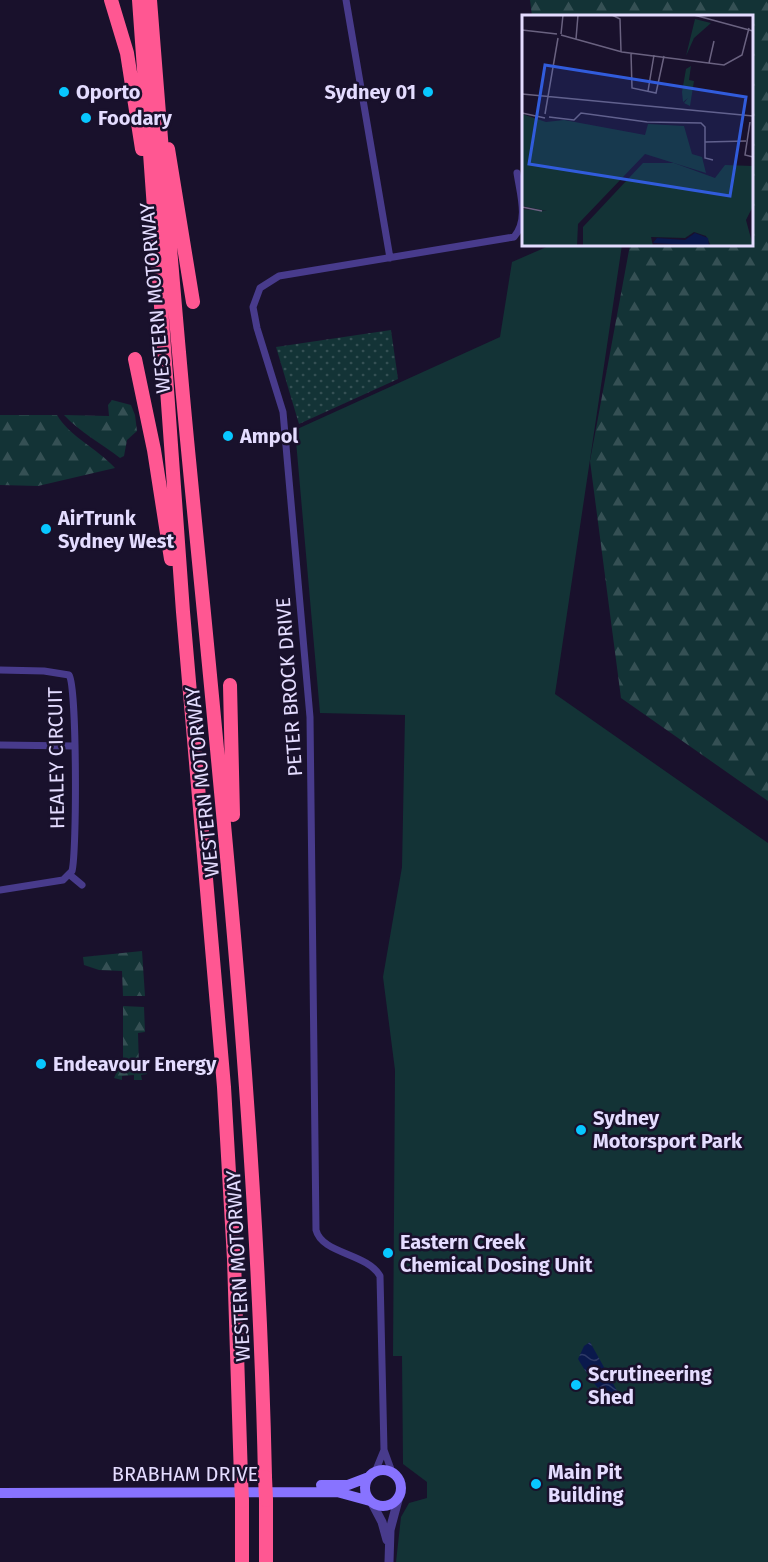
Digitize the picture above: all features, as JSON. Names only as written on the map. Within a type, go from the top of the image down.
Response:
[{"type":"highway","points":[[111,0],[127,53],[149,213],[158,257]]},
{"type":"highway","name":"WESTERN MOTORWAY","points":[[139,0],[183,612],[225,1097],[234,1271],[242,1562]]},
{"type":"highway","name":"WESTERN MOTORWAY","points":[[150,0],[176,319],[236,935],[255,1209],[266,1500],[266,1562]]},
{"type":"highway","points":[[158,106],[174,172],[193,302]]},
{"type":"highway","points":[[135,359],[154,450],[177,607],[183,612]]},
{"type":"highway","points":[[230,685],[237,874],[236,935]]},
{"type":"main road","points":[[392,1472],[401,1484],[398,1500],[385,1507],[371,1502],[365,1491],[372,1475],[392,1472]]},
{"type":"main road","name":"BRABHAM DRIVE","points":[[0,1485],[341,1485],[372,1475]]},
{"type":"main road","name":"BRABHAM DRIVE","points":[[0,1493],[337,1492],[371,1502]]},
{"type":"street","points":[[346,0],[390,258],[514,237],[522,220]]},
{"type":"street","points":[[517,173],[522,210]]},
{"type":"street","name":"PETER BROCK DRIVE","points":[[390,258],[279,276],[260,288],[253,307],[256,328],[283,412],[310,717],[316,1230],[321,1240],[365,1262],[380,1276],[384,1450],[392,1472]]},
{"type":"street","name":"HEALEY CIRCUIT","points":[[0,670],[44,671],[69,675],[74,689],[74,865],[70,875]]},
{"type":"street","points":[[0,746],[74,746]]},
{"type":"street","points":[[0,890],[63,879],[70,875],[82,885]]},
{"type":"street","name":"PETER BROCK DRIVE","points":[[372,1475],[384,1450]]},
{"type":"street","points":[[389,1562],[389,1548],[398,1500]]},
{"type":"street","points":[[371,1502],[382,1522],[389,1548]]},
{"type":"green space","points":[[530,0],[768,0],[768,801],[621,698],[590,461],[630,246],[753,246],[753,15],[532,15]]},
{"type":"green space","name":"Sydney Motorsport Park","points":[[549,246],[622,246],[555,694],[768,843],[768,1562],[396,1562],[401,1517],[409,1503],[427,1498],[427,1482],[403,1464],[402,1356],[393,1356],[395,1070],[383,977],[402,867],[405,715],[320,713],[295,430],[500,337],[512,262]]},
{"type":"green space","points":[[391,330],[398,379],[299,424],[276,347]]},
{"type":"green space","points":[[112,400],[131,405],[135,415],[137,431],[127,440],[124,456],[120,458],[64,415],[109,416],[108,405]]},
{"type":"green space","points":[[0,415],[57,415],[69,430],[115,468],[38,486],[0,485]]},
{"type":"green space","points":[[142,951],[145,996],[123,996],[122,971],[99,970],[84,965],[83,957]]},
{"type":"green space","points":[[123,1006],[144,1007],[145,1032],[138,1033],[139,1067],[146,1067],[147,1074],[141,1075],[142,1080],[134,1080],[134,1075],[122,1076],[122,1080],[114,1078],[123,1058]]},
{"type":"water","points":[[590,1342],[625,1405],[603,1393],[578,1359],[584,1346]]},
{"type":"place","name":"Oporto","points":[[64,92]]},
{"type":"place","name":"Sydney 01","points":[[428,92]]},
{"type":"place","name":"Foodary","points":[[86,118]]},
{"type":"place","name":"Ampol","points":[[228,436]]},
{"type":"place","name":"AirTrunk Sydney West","points":[[46,529]]},
{"type":"place","name":"Endeavour Energy","points":[[41,1064]]},
{"type":"place","name":"Sydney Motorsport Park","points":[[581,1130]]},
{"type":"place","name":"Eastern Creek Chemical Dosing Unit","points":[[388,1253]]},
{"type":"place","name":"Scrutineering Shed","points":[[576,1385]]},
{"type":"place","name":"Main Pit Building","points":[[536,1484]]}]
